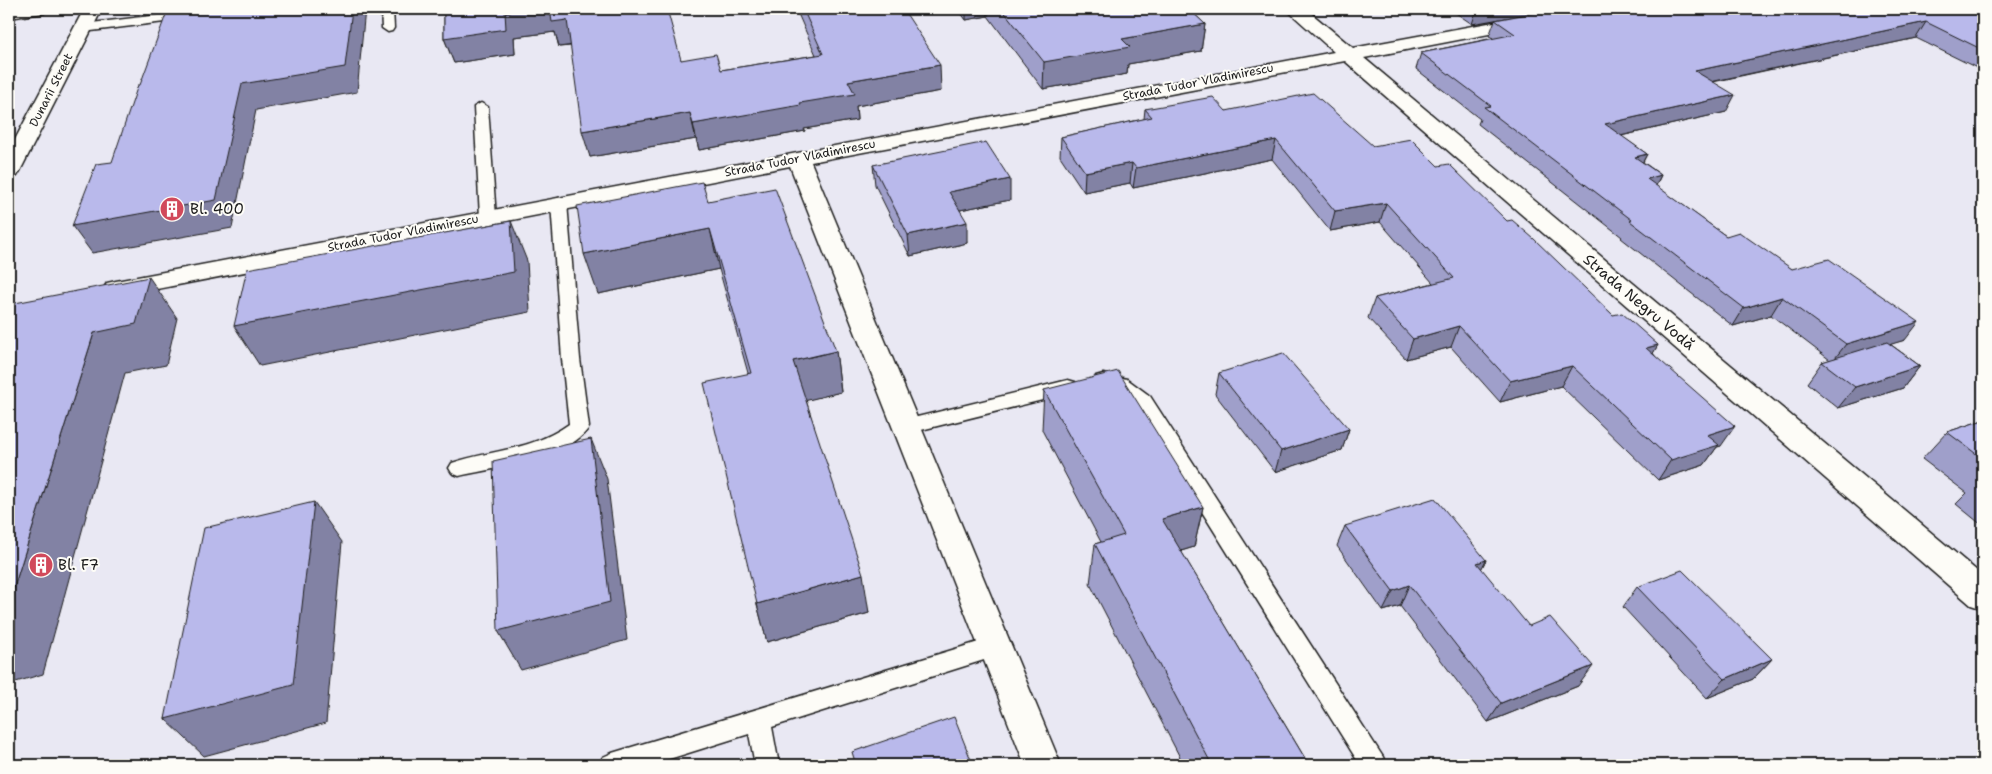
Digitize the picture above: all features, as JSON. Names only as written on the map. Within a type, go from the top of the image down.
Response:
[{"type":"street","points":[[9,12],[38,9]]},
{"type":"street","name":"Dunarii Street","points":[[9,171],[93,9]]},
{"type":"street","name":"Strada Negru Vodă","points":[[1295,9],[1983,595]]},
{"type":"street","name":"Strada Tudor Vladimirescu","points":[[97,293],[488,216],[1593,9]]},
{"type":"street","points":[[798,158],[1043,765]]},
{"type":"lane","points":[[83,28],[238,9]]},
{"type":"lane","points":[[387,9],[388,28]]},
{"type":"lane","points":[[481,107],[488,216]]},
{"type":"lane","points":[[459,468],[543,448],[566,438],[579,427],[571,359],[559,203]]},
{"type":"lane","points":[[906,427],[1085,383],[1110,381],[1129,386],[1143,401],[1374,765]]},
{"type":"lane","points":[[612,765],[995,646]]},
{"type":"lane","points":[[758,720],[766,765]]},
{"type":"building","points":[[168,9],[352,9],[345,67],[242,84],[216,200],[72,226],[96,164],[112,162],[138,85],[140,85]]},
{"type":"building","points":[[444,9],[536,9],[505,12],[506,29],[444,38]]},
{"type":"building","points":[[550,9],[667,9],[681,60],[716,54],[721,70],[823,54],[803,9],[903,9],[940,65],[848,81],[855,94],[800,103],[801,105],[693,124],[690,113],[582,131],[567,20],[552,22]]},
{"type":"building","points":[[1002,9],[1189,9],[1205,24],[1122,39],[1130,47],[1044,62]]},
{"type":"building","points":[[1554,9],[1983,9],[1983,50],[1926,22],[1695,71],[1735,95],[1605,124],[1647,154],[1635,157],[1661,175],[1647,179],[1726,236],[1739,232],[1792,269],[1829,259],[1919,322],[1846,344],[1782,297],[1744,308],[1484,107],[1491,106],[1421,53],[1515,34],[1495,20]]},
{"type":"building","points":[[1313,93],[1373,146],[1411,139],[1438,166],[1449,164],[1507,221],[1512,220],[1534,239],[1613,315],[1622,313],[1658,345],[1646,348],[1735,426],[1707,435],[1719,445],[1671,460],[1572,366],[1510,381],[1459,326],[1413,339],[1375,298],[1454,278],[1386,203],[1335,211],[1276,140],[1136,168],[1132,163],[1085,172],[1061,137],[1152,117],[1145,109],[1213,97],[1226,111]]},
{"type":"building","points":[[986,142],[1010,179],[949,192],[967,222],[908,235],[873,165]]},
{"type":"building","points":[[702,182],[708,201],[775,188],[836,351],[793,361],[863,574],[757,604],[704,383],[751,373],[710,229],[584,254],[577,206]]},
{"type":"building","points":[[511,221],[514,272],[234,326],[247,269]]},
{"type":"building","points":[[149,277],[136,324],[94,333],[9,603],[9,318],[15,303]]},
{"type":"building","points":[[1887,342],[1920,366],[1855,387],[1822,362]]},
{"type":"building","points":[[1283,353],[1349,429],[1281,451],[1219,373]]},
{"type":"building","points":[[1118,371],[1203,507],[1162,519],[1309,765],[1212,765],[1095,544],[1124,535],[1044,390]]},
{"type":"building","points":[[1983,420],[1983,459],[1947,432]]},
{"type":"building","points":[[591,439],[610,602],[498,631],[493,461]]},
{"type":"building","points":[[1435,498],[1486,560],[1477,563],[1529,626],[1550,617],[1593,666],[1501,703],[1409,585],[1393,591],[1345,526]]},
{"type":"building","points":[[314,502],[293,685],[165,719],[204,528]]},
{"type":"building","points":[[1682,570],[1772,659],[1725,679],[1637,587]]},
{"type":"building","points":[[954,717],[973,765],[856,765],[852,752]]},
{"type":"place","name":"Bl. 400","points":[[172,209]]},
{"type":"place","name":"Bl. F7","points":[[41,565]]}]
